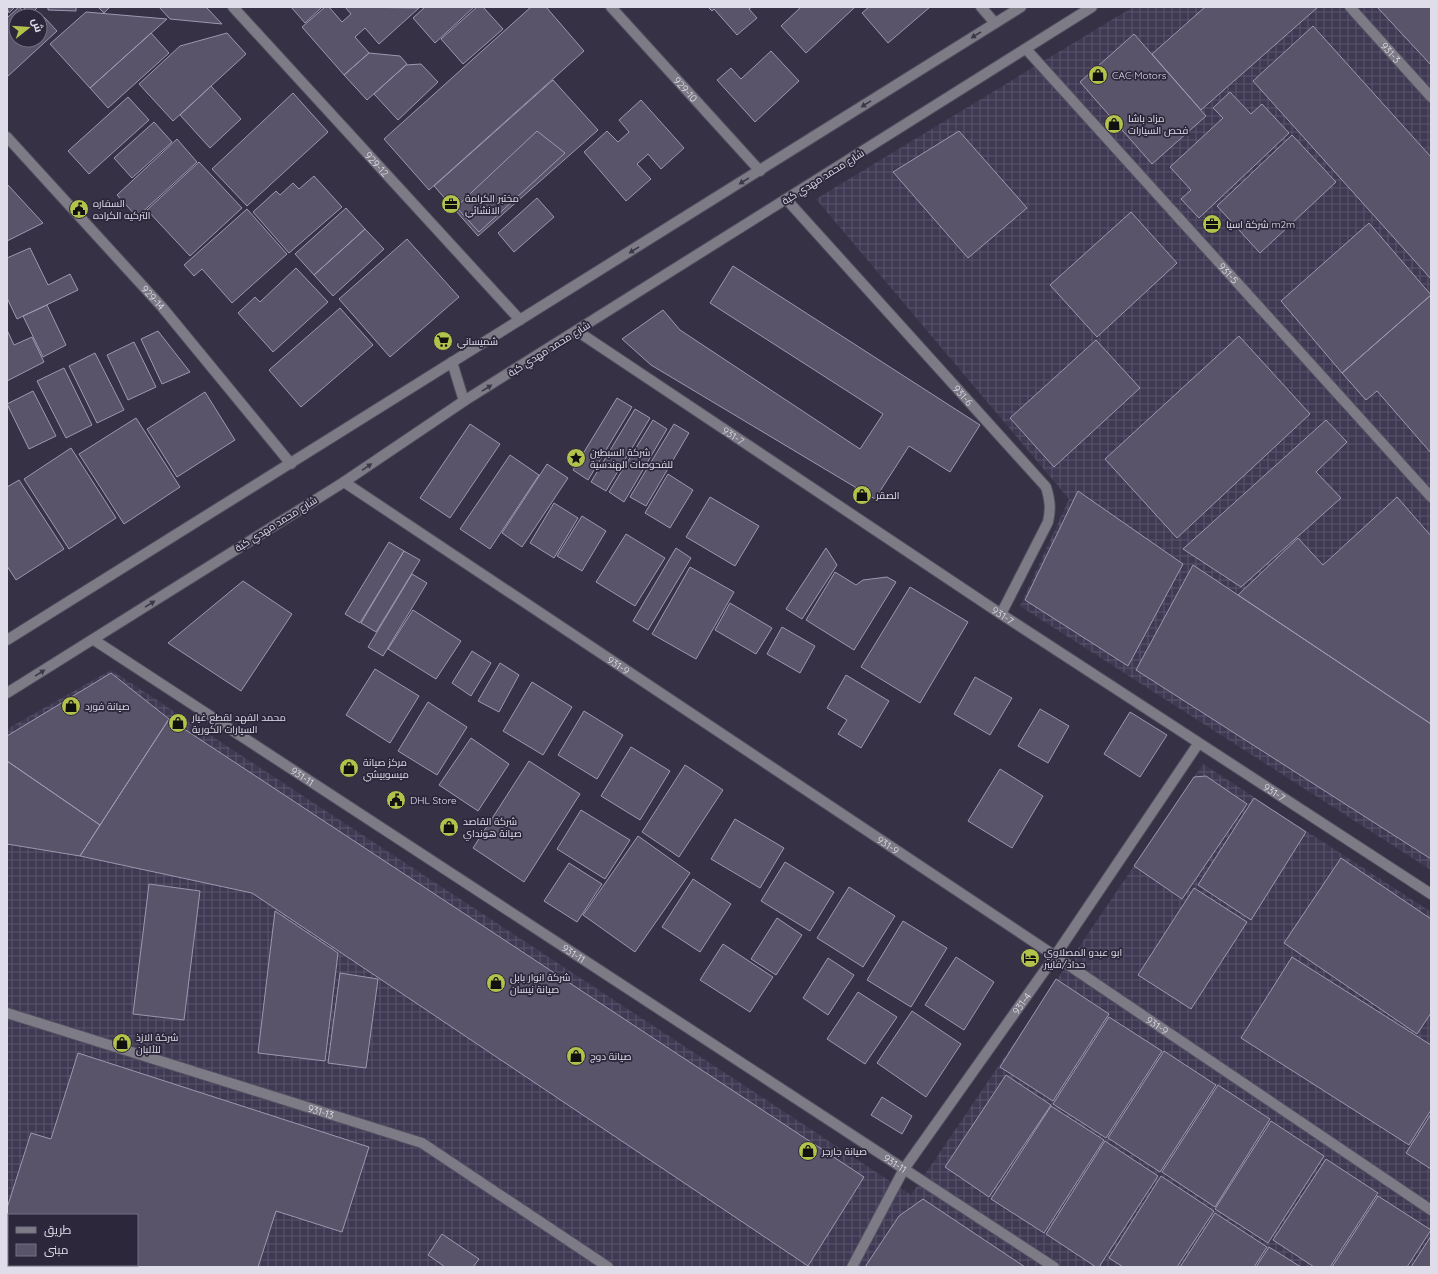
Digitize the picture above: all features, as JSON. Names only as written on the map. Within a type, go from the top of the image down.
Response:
[{"type":"street","name":"929-12","points":[[233,7],[520,320]]},
{"type":"street","name":"929-10","points":[[611,7],[760,171]]},
{"type":"street","points":[[981,7],[995,23]]},
{"type":"street","points":[[7,640],[1021,7]]},
{"type":"street","name":"شارع محمد مهدي كبة","points":[[7,693],[94,640],[344,482],[464,401],[787,200],[1092,7]]},
{"type":"street","name":"931-3","points":[[1350,7],[1431,97]]},
{"type":"street","name":"931-5","points":[[1026,49],[1431,497]]},
{"type":"street","name":"929-14","points":[[7,137],[162,307],[291,464]]},
{"type":"street","name":"931-6","points":[[787,200],[1046,487],[1050,499],[1051,510],[1048,522],[1001,614]]},
{"type":"street","name":"931-7","points":[[577,331],[1198,744],[1431,894]]},
{"type":"street","points":[[452,362],[464,401]]},
{"type":"street","name":"931-9","points":[[344,482],[1055,956],[1431,1210]]},
{"type":"street","name":"931-11","points":[[94,640],[1054,1267]]},
{"type":"street","name":"931-4","points":[[852,1267],[904,1169],[1055,956],[1198,744]]},
{"type":"street","name":"931-13","points":[[7,1013],[422,1143],[608,1267]]},
{"type":"shaded area","points":[[1133,7],[1431,7],[1431,870],[1020,606],[1069,499],[816,199]]},
{"type":"shaded area","points":[[111,670],[911,1195],[1203,764],[1431,912],[1431,1267],[7,1267],[7,729]]},
{"type":"building","points":[[23,7],[38,7],[37,8]]},
{"type":"building","points":[[76,7],[76,11],[48,10],[48,8]]},
{"type":"building","points":[[98,7],[110,7],[104,13]]},
{"type":"building","points":[[159,7],[206,7],[222,24],[170,19]]},
{"type":"building","points":[[291,7],[322,7],[305,23]]},
{"type":"building","points":[[325,7],[329,7],[342,22],[351,14],[345,7],[419,8],[379,44],[365,28],[355,37],[369,53],[344,75],[302,27]]},
{"type":"building","points":[[425,7],[474,7],[435,43],[413,18]]},
{"type":"building","points":[[477,7],[483,7],[503,29],[463,64],[441,39]]},
{"type":"building","points":[[531,7],[546,7],[584,51],[429,190],[384,139]]},
{"type":"building","points":[[708,7],[752,7],[749,9],[757,18],[737,35],[714,9],[712,11]]},
{"type":"building","points":[[801,7],[855,7],[806,53],[781,26]]},
{"type":"building","points":[[869,7],[930,7],[888,43],[862,13]]},
{"type":"building","points":[[1205,7],[1318,7],[1201,110],[1152,54]]},
{"type":"building","points":[[1377,7],[1431,7],[1431,65]]},
{"type":"building","points":[[86,12],[167,19],[90,88],[50,44]]},
{"type":"building","points":[[7,15],[8,48],[39,48],[7,77]]},
{"type":"building","points":[[48,21],[57,31],[48,39]]},
{"type":"building","points":[[1313,26],[1431,157],[1431,279],[1253,81]]},
{"type":"building","points":[[151,33],[169,53],[108,108],[90,88]]},
{"type":"building","points":[[227,33],[246,54],[173,121],[139,84],[180,46]]},
{"type":"building","points":[[1134,34],[1206,116],[1152,164],[1080,82]]},
{"type":"building","points":[[771,51],[799,81],[755,122],[717,80],[731,68],[741,79]]},
{"type":"building","points":[[369,53],[400,56],[407,64],[367,100],[344,75]]},
{"type":"building","points":[[421,64],[438,82],[398,120],[374,94],[406,65]]},
{"type":"building","points":[[553,80],[598,130],[478,236],[434,186]]},
{"type":"building","points":[[211,86],[241,119],[210,148],[180,115]]},
{"type":"building","points":[[1230,92],[1251,114],[1262,104],[1289,133],[1199,218],[1181,199],[1191,190],[1170,167],[1223,118],[1213,108]]},
{"type":"building","points":[[293,93],[328,132],[247,206],[212,169]]},
{"type":"building","points":[[128,97],[149,120],[89,174],[68,151]]},
{"type":"building","points":[[641,100],[684,148],[661,169],[648,154],[637,164],[651,179],[626,201],[584,152],[607,131],[618,142],[629,132],[619,120]]},
{"type":"building","points":[[154,122],[172,142],[132,178],[114,158]]},
{"type":"building","points":[[537,131],[565,153],[479,232],[456,207]]},
{"type":"building","points":[[959,131],[1027,208],[968,258],[893,172]]},
{"type":"building","points":[[1292,135],[1336,182],[1260,253],[1217,206]]},
{"type":"building","points":[[177,139],[197,162],[137,217],[117,195]]},
{"type":"building","points":[[199,162],[242,208],[190,256],[147,210]]},
{"type":"building","points":[[314,176],[342,207],[289,253],[253,212],[276,191],[280,195],[293,183],[299,189]]},
{"type":"building","points":[[7,184],[43,223],[7,241]]},
{"type":"building","points":[[537,198],[554,217],[514,252],[498,233]]},
{"type":"building","points":[[346,208],[365,229],[314,275],[295,254]]},
{"type":"building","points":[[247,209],[287,254],[232,303],[202,269],[194,276],[184,265]]},
{"type":"building","points":[[1131,212],[1177,263],[1097,337],[1050,285]]},
{"type":"building","points":[[1369,223],[1431,295],[1342,373],[1281,301]]},
{"type":"building","points":[[365,229],[384,249],[333,296],[314,275]]},
{"type":"building","points":[[407,239],[459,297],[390,357],[339,299]]},
{"type":"building","points":[[30,248],[48,285],[70,274],[78,290],[17,319],[7,298],[7,258]]},
{"type":"building","points":[[733,266],[980,425],[950,472],[909,446],[875,499],[651,365],[622,339],[663,310],[680,330],[860,449],[883,414],[710,303]]},
{"type":"building","points":[[296,268],[328,302],[273,352],[238,313],[255,297],[260,302]]},
{"type":"building","points":[[1431,295],[1431,453],[1377,391],[1366,400],[1342,373]]},
{"type":"building","points":[[47,305],[66,345],[43,357],[23,316]]},
{"type":"building","points":[[340,308],[373,345],[301,407],[269,370]]},
{"type":"building","points":[[7,330],[14,345],[32,337],[44,362],[7,381]]},
{"type":"building","points":[[158,331],[190,372],[162,384],[141,339]]},
{"type":"building","points":[[1239,336],[1310,414],[1177,538],[1105,459]]},
{"type":"building","points":[[1096,340],[1140,388],[1054,467],[1010,418]]},
{"type":"building","points":[[134,342],[156,387],[128,400],[107,355]]},
{"type":"building","points":[[95,353],[124,410],[97,423],[69,366]]},
{"type":"building","points":[[64,368],[92,425],[66,438],[37,381]]},
{"type":"building","points":[[33,391],[56,436],[29,449],[7,404]]},
{"type":"building","points":[[205,392],[235,440],[177,477],[147,429]]},
{"type":"building","points":[[617,398],[632,407],[588,480],[573,470]]},
{"type":"building","points":[[635,409],[650,418],[606,491],[591,482]]},
{"type":"building","points":[[136,418],[180,487],[124,524],[79,454]]},
{"type":"building","points":[[653,420],[667,429],[624,502],[609,492]]},
{"type":"building","points":[[1326,420],[1347,442],[1316,472],[1341,498],[1241,587],[1183,549]]},
{"type":"building","points":[[470,424],[500,444],[450,518],[420,498]]},
{"type":"building","points":[[674,424],[689,433],[646,506],[630,497]]},
{"type":"building","points":[[71,448],[116,518],[69,549],[24,479]]},
{"type":"building","points":[[510,455],[539,475],[490,549],[460,529]]},
{"type":"building","points":[[547,464],[568,478],[522,547],[502,533]]},
{"type":"building","points":[[668,474],[693,490],[670,528],[645,513]]},
{"type":"building","points":[[19,480],[64,549],[16,580],[7,566],[7,487]]},
{"type":"building","points":[[1078,491],[1183,564],[1128,666],[1025,600]]},
{"type":"building","points":[[710,497],[759,526],[735,566],[686,537]]},
{"type":"building","points":[[1397,497],[1431,536],[1431,724],[1238,595],[1298,538],[1323,565]]},
{"type":"building","points":[[554,503],[578,518],[554,558],[530,543]]},
{"type":"building","points":[[582,516],[606,531],[582,571],[557,556]]},
{"type":"building","points":[[626,534],[665,558],[635,606],[596,582]]},
{"type":"building","points":[[389,542],[404,551],[360,623],[345,614]]},
{"type":"building","points":[[676,548],[691,558],[648,630],[633,621]]},
{"type":"building","points":[[826,548],[837,565],[802,619],[786,609]]},
{"type":"building","points":[[404,551],[420,560],[376,632],[361,623]]},
{"type":"building","points":[[1193,565],[1431,724],[1431,859],[1136,670]]},
{"type":"building","points":[[690,567],[734,592],[696,659],[652,634]]},
{"type":"building","points":[[835,572],[856,585],[863,580],[887,577],[896,582],[854,650],[806,620]]},
{"type":"building","points":[[412,574],[427,583],[383,656],[368,647]]},
{"type":"building","points":[[243,581],[292,614],[241,691],[168,643]]},
{"type":"building","points":[[910,587],[968,622],[920,703],[861,667]]},
{"type":"building","points":[[730,603],[772,628],[756,654],[715,630]]},
{"type":"building","points":[[413,610],[461,641],[436,679],[388,649]]},
{"type":"building","points":[[782,627],[815,646],[800,673],[767,654]]},
{"type":"building","points":[[472,651],[491,663],[471,696],[452,683]]},
{"type":"building","points":[[500,663],[519,675],[499,712],[478,701]]},
{"type":"building","points":[[375,669],[419,696],[390,743],[346,715]]},
{"type":"building","points":[[111,673],[169,719],[100,825],[7,761],[7,736]]},
{"type":"building","points":[[846,675],[889,701],[861,748],[838,734],[847,720],[827,708]]},
{"type":"building","points":[[975,677],[1012,698],[990,735],[954,714]]},
{"type":"building","points":[[532,682],[572,707],[543,755],[503,731]]},
{"type":"building","points":[[428,702],[467,727],[437,775],[398,751]]},
{"type":"building","points":[[1040,709],[1069,726],[1048,763],[1018,746]]},
{"type":"building","points":[[584,711],[623,735],[597,779],[558,755]]},
{"type":"building","points":[[1130,712],[1167,735],[1140,777],[1104,754]]},
{"type":"building","points":[[169,719],[864,1177],[808,1266],[252,893],[80,856]]},
{"type":"building","points":[[471,738],[509,764],[478,811],[439,785]]},
{"type":"building","points":[[631,747],[670,771],[640,820],[601,796]]},
{"type":"building","points":[[7,761],[100,825],[80,856],[7,844]]},
{"type":"building","points":[[529,761],[580,794],[524,882],[473,848]]},
{"type":"building","points":[[685,765],[723,790],[679,857],[642,832]]},
{"type":"building","points":[[1000,769],[1043,796],[1012,848],[968,821]]},
{"type":"building","points":[[1206,776],[1247,804],[1182,899],[1134,866],[1194,777]]},
{"type":"building","points":[[1254,798],[1306,832],[1251,920],[1198,885]]},
{"type":"building","points":[[581,810],[630,840],[605,879],[557,849]]},
{"type":"building","points":[[735,819],[784,848],[760,888],[711,859]]},
{"type":"building","points":[[638,836],[690,873],[635,952],[583,915]]},
{"type":"building","points":[[1341,858],[1431,919],[1431,1013],[1417,1034],[1284,943]]},
{"type":"building","points":[[785,862],[834,892],[810,931],[761,901]]},
{"type":"building","points":[[569,863],[602,884],[577,922],[544,901]]},
{"type":"building","points":[[693,879],[731,904],[700,952],[662,927]]},
{"type":"building","points":[[149,884],[200,891],[184,1020],[133,1014]]},
{"type":"building","points":[[849,887],[895,916],[863,967],[817,938]]},
{"type":"building","points":[[1194,888],[1247,922],[1191,1009],[1138,975]]},
{"type":"building","points":[[275,911],[338,953],[325,1061],[258,1053]]},
{"type":"building","points":[[777,918],[802,935],[776,975],[751,959]]},
{"type":"building","points":[[903,921],[947,948],[911,1007],[867,980]]},
{"type":"building","points":[[723,944],[773,977],[750,1012],[700,980]]},
{"type":"building","points":[[956,957],[994,982],[964,1030],[925,1005]]},
{"type":"building","points":[[1292,957],[1431,1045],[1431,1110],[1409,1145],[1241,1038]]},
{"type":"building","points":[[828,958],[854,975],[828,1015],[803,998]]},
{"type":"building","points":[[340,973],[378,979],[366,1068],[328,1063]]},
{"type":"building","points":[[1056,979],[1109,1014],[1053,1101],[1000,1067]]},
{"type":"building","points":[[858,992],[897,1017],[865,1064],[827,1039]]},
{"type":"building","points":[[912,1011],[961,1044],[926,1097],[877,1063]]},
{"type":"building","points":[[1109,1017],[1162,1051],[1106,1138],[1053,1104]]},
{"type":"building","points":[[1164,1051],[1216,1085],[1160,1172],[1108,1138]]},
{"type":"building","points":[[78,1053],[369,1147],[342,1232],[276,1211],[258,1267],[112,1267],[109,1266],[138,1266],[138,1214],[8,1214],[7,1216],[7,1208],[31,1133],[51,1139]]},
{"type":"building","points":[[1006,1075],[1051,1105],[989,1197],[945,1167]]},
{"type":"building","points":[[1218,1085],[1270,1119],[1215,1207],[1162,1172]]},
{"type":"building","points":[[882,1097],[912,1116],[902,1134],[871,1115]]},
{"type":"building","points":[[1051,1106],[1104,1140],[1044,1233],[991,1199]]},
{"type":"building","points":[[1431,1114],[1431,1169],[1406,1153]]},
{"type":"building","points":[[1271,1121],[1324,1156],[1268,1243],[1215,1209]]},
{"type":"building","points":[[1105,1141],[1158,1176],[1099,1267],[1096,1267],[1046,1234]]},
{"type":"building","points":[[1326,1159],[1378,1193],[1330,1267],[1314,1267],[1273,1240]]},
{"type":"building","points":[[1161,1176],[1214,1211],[1177,1267],[1123,1267],[1109,1258]]},
{"type":"building","points":[[1378,1196],[1431,1230],[1407,1267],[1332,1267]]},
{"type":"building","points":[[923,1199],[1025,1267],[865,1267],[899,1216]]},
{"type":"building","points":[[1215,1213],[1267,1247],[1254,1267],[1180,1267]]},
{"type":"building","points":[[442,1234],[479,1259],[473,1267],[445,1267],[428,1255]]},
{"type":"building","points":[[1431,1236],[1431,1267],[1411,1267]]},
{"type":"building","points":[[1269,1247],[1301,1267],[1256,1267]]},
{"type":"place","name":"CAC Motors","points":[[1098,75]]},
{"type":"place","name":"مزاد باشا فحص السيارات","points":[[1114,124]]},
{"type":"place","name":"مختبر الكرامة الانشائي","points":[[451,204]]},
{"type":"place","name":"السفاره التركيه الكراده","points":[[79,209]]},
{"type":"place","name":"شركة اسيا m2m","points":[[1212,224]]},
{"type":"place","name":"شميساني","points":[[443,341]]},
{"type":"place","name":"شركة السبطين للفحوصات الهندسية","points":[[576,458]]},
{"type":"place","name":"الصقر","points":[[862,495]]},
{"type":"place","name":"صيانة فورد","points":[[71,706]]},
{"type":"place","name":"محمد الفهد لقطع غيار السيارات الكورية","points":[[178,723]]},
{"type":"place","name":"مركز صيانة ميسوبيشي","points":[[349,768]]},
{"type":"place","name":"DHL Store","points":[[396,800]]},
{"type":"place","name":"شركة القاصد صيانة هونداي","points":[[449,827]]},
{"type":"place","name":"ابو عبدو المصلاوي حداد/فايبر","points":[[1030,958]]},
{"type":"place","name":"شركة انوار بابل صيانة نيسان","points":[[496,983]]},
{"type":"place","name":"شركة الازذ للألبان","points":[[122,1043]]},
{"type":"place","name":"صيانة دوج","points":[[576,1056]]},
{"type":"place","name":"صيانة جارجر","points":[[808,1151]]}]
